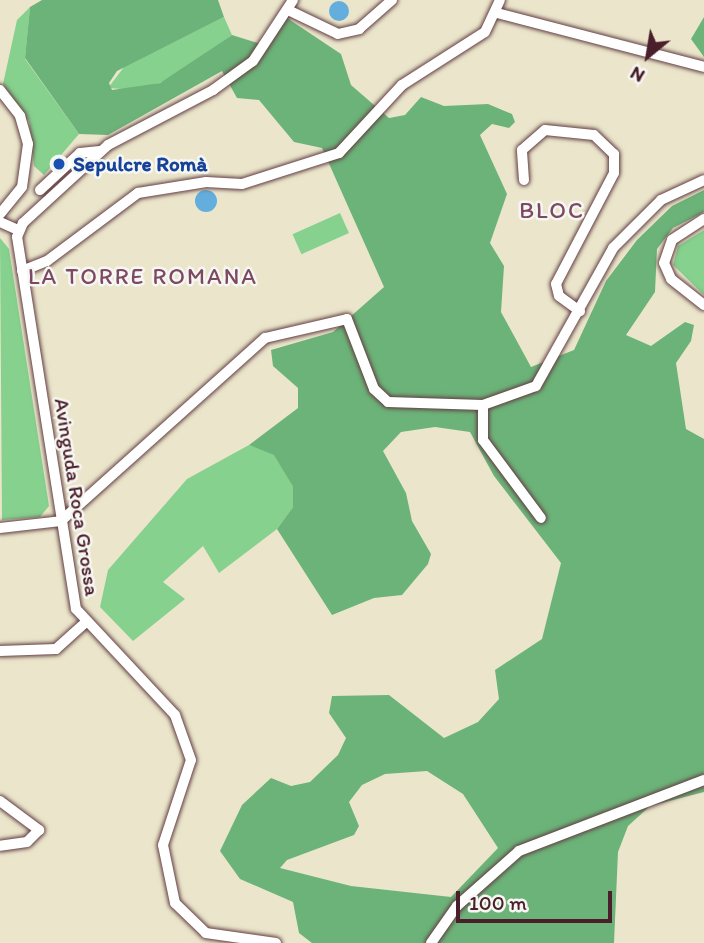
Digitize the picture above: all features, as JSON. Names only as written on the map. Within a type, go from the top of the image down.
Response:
[{"type":"street","points":[[0,222],[18,230],[80,153],[100,151],[231,79],[260,54],[290,5],[338,34],[359,29],[392,0]]},
{"type":"street","points":[[22,271],[47,261],[138,193],[206,182],[242,184],[339,153],[359,138],[377,106],[477,40],[497,13],[500,0]]},
{"type":"street","points":[[497,13],[704,67]]},
{"type":"street","points":[[0,90],[24,125],[26,176],[0,214]]},
{"type":"street","points":[[524,180],[522,150],[545,130],[594,135],[614,154],[614,173],[556,284],[559,296],[580,311]]},
{"type":"street","points":[[26,176],[44,195]]},
{"type":"street","points":[[0,528],[61,521],[265,338],[347,319],[379,399],[483,405],[545,380],[608,254],[640,217],[661,200],[704,180]]},
{"type":"street","points":[[704,219],[672,240],[664,263],[671,279],[704,305]]},
{"type":"street","name":"Avinguda Roca Grossa","points":[[18,230],[71,593],[85,623],[182,729],[190,775],[170,814],[163,845],[182,916],[206,933],[276,943]]},
{"type":"street","points":[[483,405],[483,440],[541,518]]},
{"type":"street","points":[[0,651],[56,649],[85,623]]},
{"type":"street","points":[[431,943],[457,906],[519,851],[704,780]]},
{"type":"street","points":[[0,801],[39,830],[27,842],[0,846]]},
{"type":"green space","points":[[42,0],[218,0],[224,17],[117,71],[109,83],[112,90],[160,83],[232,35],[261,44],[284,16],[341,54],[351,85],[389,118],[405,115],[421,97],[444,106],[488,104],[512,114],[515,122],[509,128],[492,124],[480,135],[507,194],[490,243],[504,266],[501,312],[531,367],[574,350],[606,281],[637,240],[672,206],[704,190],[704,212],[673,228],[657,249],[655,292],[626,335],[651,346],[685,322],[694,325],[691,341],[676,363],[686,429],[704,439],[704,792],[650,806],[628,826],[618,852],[614,943],[312,943],[299,933],[293,902],[240,879],[220,851],[242,805],[271,778],[291,786],[310,782],[338,755],[346,738],[329,713],[332,696],[389,695],[444,738],[478,722],[499,699],[495,670],[542,639],[561,563],[494,476],[470,432],[435,427],[401,432],[383,451],[406,493],[412,521],[431,554],[428,564],[402,595],[374,598],[332,615],[277,529],[293,507],[293,487],[274,455],[249,445],[298,408],[298,388],[273,366],[271,350],[333,332],[384,287],[322,148],[294,142],[259,100],[237,98],[222,71],[108,135],[79,134],[25,58],[30,7]],"holes":[[[427,771],[463,794],[498,848],[451,897],[351,886],[280,868],[287,860],[354,835],[359,826],[349,802],[362,785],[385,774]]]},
{"type":"green space","points":[[30,7],[25,59],[79,134],[44,175],[34,166],[29,121],[3,84],[17,20]]},
{"type":"green space","points":[[224,17],[232,35],[165,81],[136,90],[108,88],[124,67]]},
{"type":"green space","points":[[704,17],[704,57],[691,39]]},
{"type":"green space","points":[[340,213],[349,233],[301,254],[292,234]]},
{"type":"green space","points":[[704,230],[704,295],[673,265],[678,246]]},
{"type":"green space","points":[[0,238],[9,249],[49,506],[40,517],[2,520]]},
{"type":"green space","points":[[249,445],[274,454],[293,487],[293,507],[277,529],[219,573],[203,546],[163,582],[185,599],[133,641],[100,607],[108,570],[187,479]]},
{"type":"water","points":[[339,1],[346,4],[349,11],[346,18],[339,21],[332,18],[329,11],[332,4]]},
{"type":"water","points":[[206,190],[214,193],[217,201],[214,209],[206,212],[198,209],[195,201],[198,193]]},
{"type":"place","name":"Sepulcre Romà","points":[[59,164]]},
{"type":"district","name":"BLOC","points":[[552,210]]},
{"type":"district","name":"LA TORRE ROMANA","points":[[143,276]]}]
